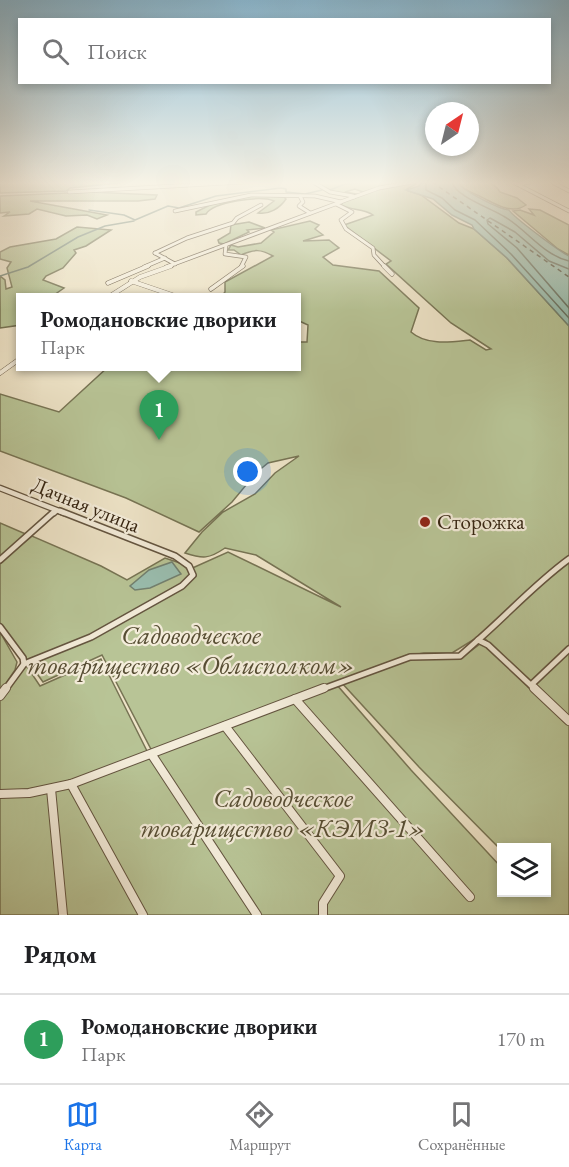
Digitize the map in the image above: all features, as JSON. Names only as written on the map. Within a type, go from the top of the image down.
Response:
[{"type":"street","points":[[175,264],[155,253],[187,238],[228,225]]},
{"type":"street","points":[[112,293],[131,281],[279,225]]},
{"type":"street","points":[[342,225],[373,248],[374,255],[392,274]]},
{"type":"street","points":[[211,289],[244,265],[246,257],[225,254],[226,245]]},
{"type":"street","points":[[108,283],[165,258]]},
{"type":"street","points":[[131,281],[168,293]]},
{"type":"street","points":[[0,374],[16,362]]},
{"type":"street","name":"Дачная улица","points":[[0,488],[175,556],[189,566],[193,575],[189,581],[91,637],[24,664]]},
{"type":"street","points":[[0,560],[56,511]]},
{"type":"street","points":[[0,794],[51,789],[71,784],[411,657],[459,656],[515,608],[544,577],[569,559]]},
{"type":"street","points":[[0,627],[23,658],[24,664],[0,696]]},
{"type":"street","points":[[478,640],[488,645],[569,721]]},
{"type":"street","points":[[531,685],[569,650]]},
{"type":"street","points":[[295,699],[470,897]]},
{"type":"street","points":[[225,726],[340,876],[325,896],[323,915]]},
{"type":"street","points":[[152,755],[257,915]]},
{"type":"street","points":[[71,784],[142,915]]},
{"type":"street","points":[[51,789],[63,915]]},
{"type":"green space","points":[[231,225],[256,225],[265,228],[247,230],[249,232],[224,244],[219,243],[218,240],[230,233]]},
{"type":"green space","name":"Садоводческое товарищество «Облисполком»","points":[[294,225],[319,225],[315,229],[323,235],[303,241],[329,240],[339,248],[323,257],[333,265],[379,271],[419,308],[411,332],[417,336],[432,341],[470,340],[486,350],[491,349],[451,323],[386,264],[391,261],[344,225],[463,225],[474,229],[507,258],[569,326],[569,718],[481,635],[452,653],[424,653],[406,656],[153,753],[102,655],[43,682],[0,623],[0,562],[32,536],[127,580],[165,558],[183,564],[188,570],[228,552],[341,607],[256,555],[225,548],[206,557],[185,553],[202,532],[223,512],[255,494],[275,473],[299,456],[268,463],[257,472],[232,502],[199,532],[126,498],[0,451],[0,394],[59,412],[104,371],[301,371],[301,342],[307,342],[308,325],[301,322],[301,293],[224,293],[225,282],[273,256],[257,251],[241,255],[234,250],[228,250],[231,245],[238,247],[261,243],[274,232],[271,230]]},
{"type":"green space","points":[[529,225],[569,225],[569,255],[558,249]]},
{"type":"green space","points":[[77,227],[111,230],[86,246],[74,250],[76,253],[63,268],[46,276],[43,280],[64,288],[57,293],[16,293],[16,326],[0,328],[0,276],[5,280],[6,289],[12,287],[7,268],[11,262],[0,259],[0,252],[10,247],[56,239]]},
{"type":"green space","points":[[0,523],[28,535],[0,559]]},
{"type":"green space","points":[[0,632],[17,662],[15,670],[0,692]]},
{"type":"green space","name":"Садоводческое товарищество «КЭМЗ-1»","points":[[480,644],[485,645],[569,723],[569,915],[65,915],[53,791],[336,684],[411,770],[497,863],[497,897],[551,897],[551,843],[497,843],[497,846],[419,767],[341,682],[408,659],[460,659]]},
{"type":"green space","points":[[101,659],[149,755],[57,784],[0,791],[0,699],[26,665],[40,686]]},
{"type":"green space","points":[[48,792],[60,915],[0,915],[0,798]]},
{"type":"water","points":[[472,225],[525,225],[569,256],[569,326],[507,258]]},
{"type":"water","points":[[172,562],[181,574],[150,588],[135,590],[130,586],[149,570]]},
{"type":"waterway","points":[[0,276],[28,267],[78,237],[113,225]]},
{"type":"ferry route","points":[[494,225],[569,277]]},
{"type":"place","name":"Ромодановские дворики","points":[[159,440]]},
{"type":"place","name":"Сторожка","points":[[425,522]]}]
